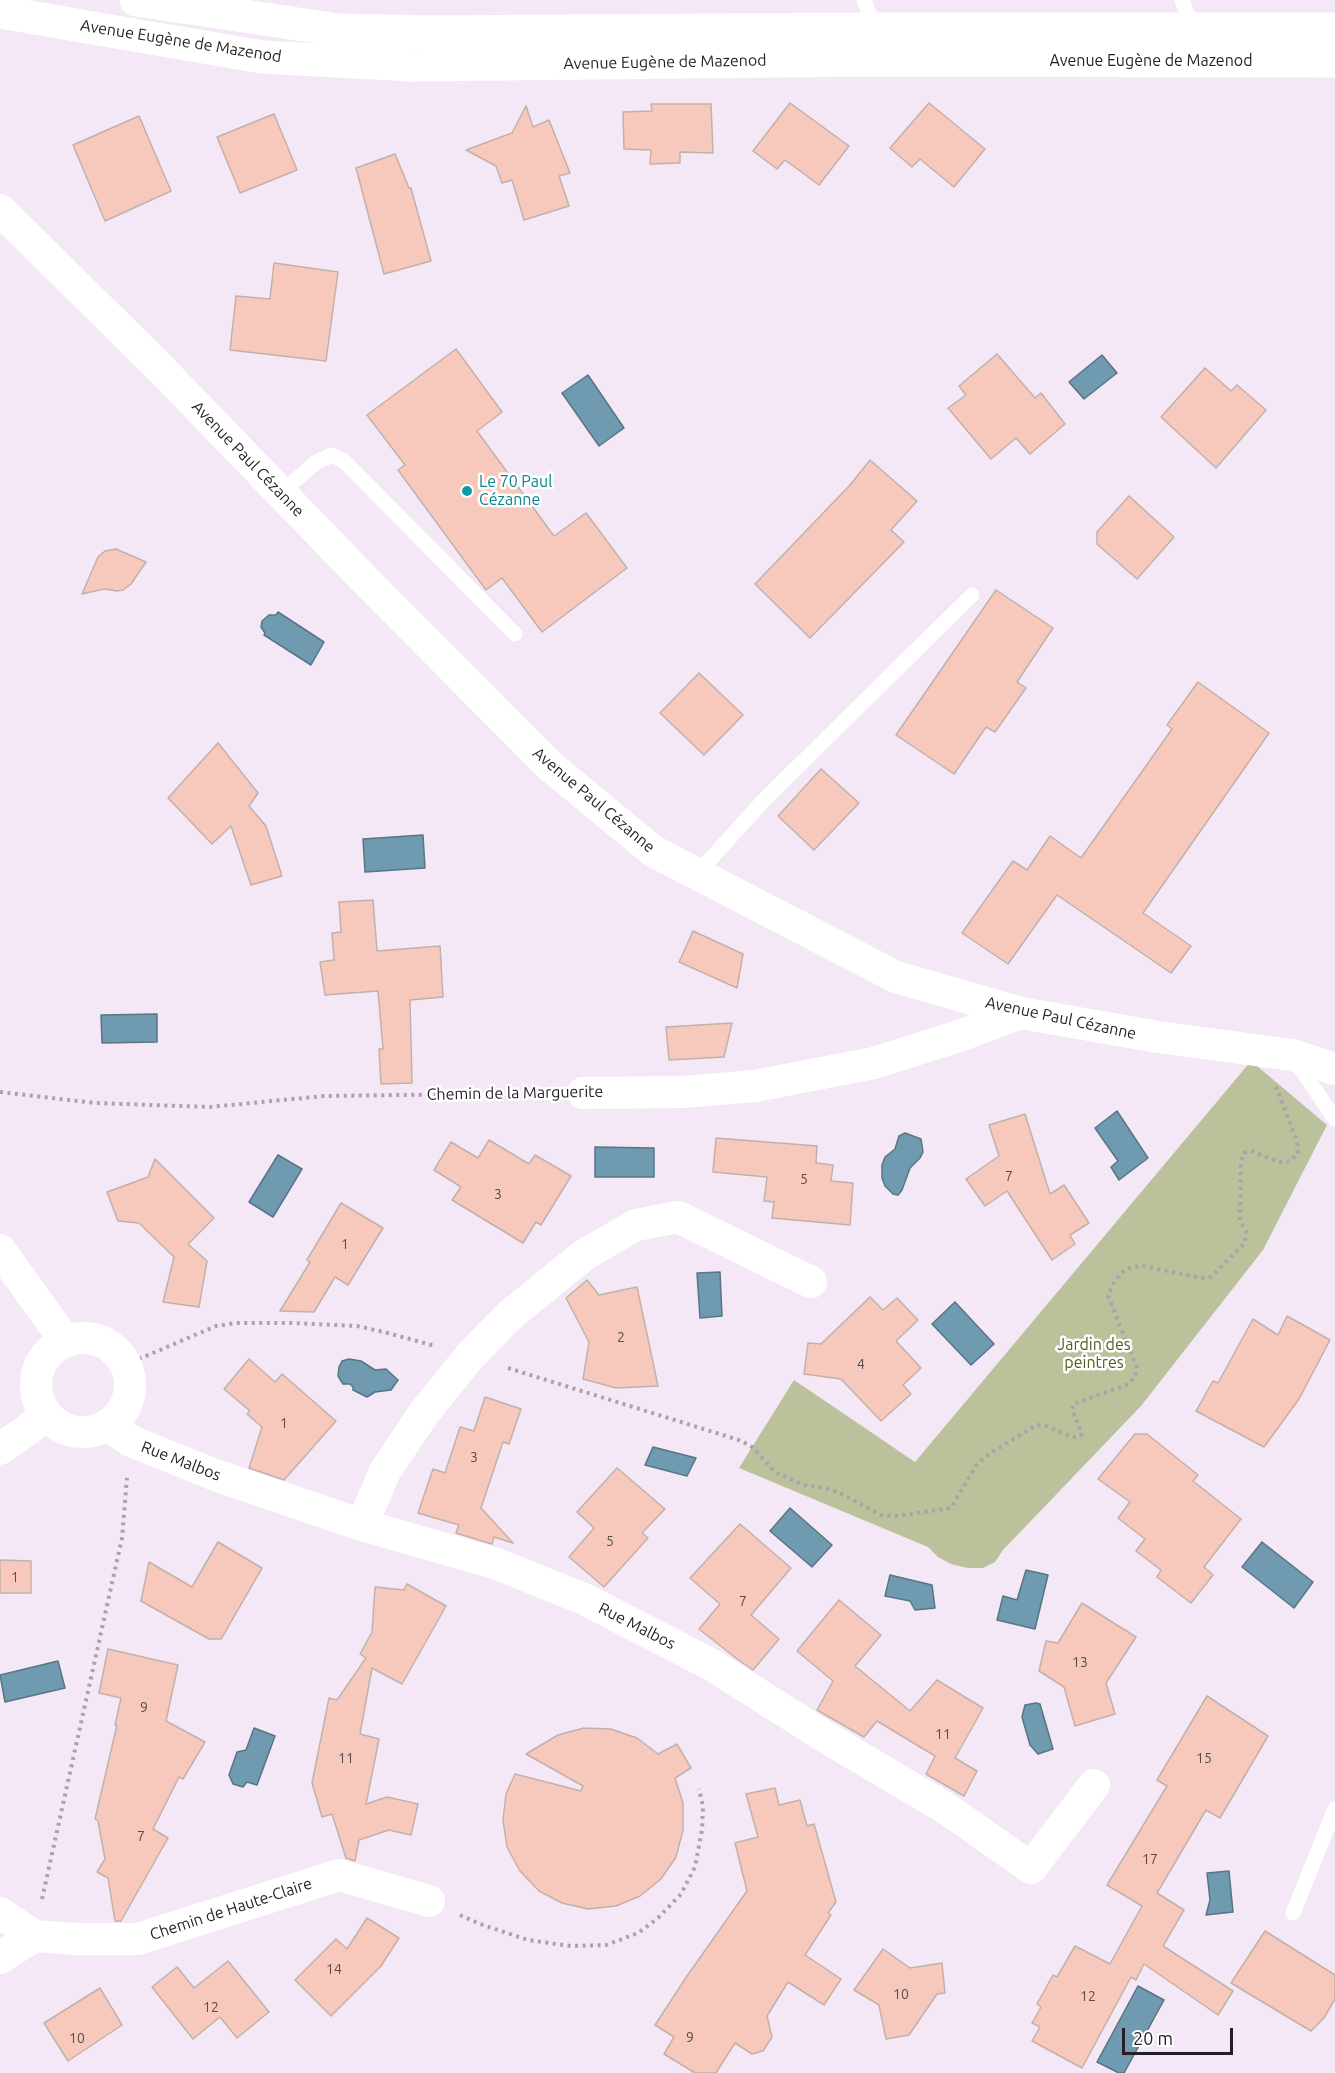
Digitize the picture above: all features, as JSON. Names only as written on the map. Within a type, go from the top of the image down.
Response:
[{"type":"street","name":"Avenue Eugène de Mazenod","points":[[136,0],[338,30],[451,32],[869,30],[1194,46],[1335,62]]},
{"type":"street","name":"Avenue Eugène de Mazenod","points":[[0,12],[262,57],[412,65],[869,30]]},
{"type":"street","name":"Avenue Eugène de Mazenod","points":[[1194,46],[1335,29]]},
{"type":"street","name":"Avenue Paul Cézanne","points":[[0,210],[159,367],[550,766],[653,851],[896,977],[1021,1012],[1158,1037],[1292,1055],[1335,1070]]},
{"type":"street","name":"Chemin de la Marguerite","points":[[583,1093],[682,1092],[755,1086],[874,1064],[1021,1012]]},
{"type":"street","points":[[362,1524],[385,1471],[424,1413],[470,1356],[509,1316],[584,1255],[636,1225],[678,1217],[811,1282]]},
{"type":"street","points":[[0,1251],[66,1342]]},
{"type":"street","points":[[79,1339],[100,1342],[118,1353],[125,1365],[130,1378],[130,1392],[122,1411],[108,1425],[96,1431],[76,1431],[57,1424],[47,1416],[40,1403],[37,1389],[38,1375],[44,1361],[53,1350],[66,1342],[79,1339]]},
{"type":"street","points":[[0,1449],[47,1416]]},
{"type":"street","name":"Rue Malbos","points":[[108,1425],[130,1441],[215,1475],[362,1524],[497,1564],[584,1599],[712,1665],[827,1738],[946,1809],[1031,1868],[1094,1785]]},
{"type":"street","name":"Chemin de Haute-Claire","points":[[0,1913],[34,1936],[138,1939],[339,1875],[429,1901]]},
{"type":"street","points":[[0,1958],[34,1936]]},
{"type":"lane","points":[[1182,0],[1194,46]]},
{"type":"lane","points":[[281,493],[315,463],[331,455],[344,461],[515,634]]},
{"type":"lane","points":[[697,874],[764,800],[972,595]]},
{"type":"lane","points":[[1292,1055],[1335,1119]]},
{"type":"lane","points":[[1293,1913],[1335,1809]]},
{"type":"path","points":[[125,1365],[216,1326],[236,1323],[292,1323],[357,1326],[470,1356],[742,1441],[753,1447],[775,1472],[804,1485],[840,1493],[881,1515],[898,1516],[951,1508],[977,1464],[992,1452],[1037,1425],[1078,1437],[1082,1434],[1072,1409],[1073,1404],[1078,1400],[1129,1384],[1135,1376],[1137,1368],[1108,1296],[1120,1273],[1131,1267],[1143,1266],[1202,1278],[1211,1277],[1245,1243],[1246,1232],[1240,1221],[1241,1161],[1244,1153],[1251,1151],[1280,1162],[1291,1161],[1298,1153],[1294,1132],[1272,1078]]},
{"type":"path","name":"Chemin de la Marguerite","points":[[0,1092],[94,1103],[210,1107],[324,1096],[583,1093]]},
{"type":"path","points":[[34,1936],[122,1538],[128,1471]]},
{"type":"path","points":[[429,1901],[480,1924],[528,1940],[571,1946],[606,1945],[638,1933],[658,1918],[681,1894],[695,1867],[702,1830],[703,1806],[699,1789]]},
{"type":"green space","name":"Jardin des peintres","points":[[1251,1061],[1327,1125],[1263,1250],[1141,1406],[1003,1550],[995,1562],[983,1568],[968,1568],[951,1564],[938,1557],[928,1547],[739,1468],[794,1380],[915,1462]]},
{"type":"water","points":[[1102,355],[1117,373],[1084,399],[1069,382]]},
{"type":"water","points":[[588,375],[624,428],[599,446],[562,393]]},
{"type":"water","points":[[278,612],[324,642],[311,665],[264,635],[261,627],[262,621]]},
{"type":"water","points":[[423,835],[425,868],[365,872],[363,839]]},
{"type":"water","points":[[157,1014],[157,1042],[102,1043],[101,1015]]},
{"type":"water","points":[[1117,1111],[1148,1158],[1119,1180],[1111,1167],[1118,1161],[1095,1128]]},
{"type":"water","points":[[905,1133],[921,1139],[923,1152],[910,1168],[898,1195],[893,1194],[885,1186],[882,1178],[882,1165],[885,1157],[895,1149],[899,1136]]},
{"type":"water","points":[[595,1147],[654,1148],[654,1177],[595,1177]]},
{"type":"water","points":[[278,1155],[302,1169],[273,1217],[249,1202]]},
{"type":"water","points":[[720,1272],[722,1316],[700,1318],[697,1273]]},
{"type":"water","points":[[955,1302],[994,1344],[971,1365],[932,1324]]},
{"type":"water","points":[[349,1359],[361,1361],[375,1370],[386,1369],[398,1380],[391,1390],[375,1392],[367,1397],[353,1390],[350,1384],[343,1384],[338,1376],[342,1361]]},
{"type":"water","points":[[653,1447],[696,1458],[687,1476],[645,1465]]},
{"type":"water","points":[[790,1508],[832,1545],[812,1567],[770,1531]]},
{"type":"water","points":[[1262,1542],[1313,1582],[1294,1608],[1242,1567]]},
{"type":"water","points":[[1026,1570],[1048,1575],[1035,1629],[997,1620],[1003,1596],[1017,1600]]},
{"type":"water","points":[[890,1575],[932,1585],[935,1608],[915,1610],[910,1601],[885,1596]]},
{"type":"water","points":[[58,1661],[65,1688],[5,1702],[0,1675]]},
{"type":"water","points":[[1040,1704],[1053,1749],[1038,1754],[1030,1745],[1022,1717],[1025,1705]]},
{"type":"water","points":[[254,1728],[275,1736],[257,1785],[247,1782],[243,1787],[233,1784],[229,1775],[237,1752],[246,1750]]},
{"type":"water","points":[[1229,1871],[1233,1912],[1206,1915],[1210,1900],[1207,1873]]},
{"type":"water","points":[[1138,1986],[1164,2000],[1124,2073],[1119,2073],[1097,2062]]},
{"type":"building","points":[[790,103],[849,146],[819,185],[785,160],[777,169],[753,151]]},
{"type":"building","points":[[929,103],[985,149],[954,187],[920,159],[912,167],[890,148]]},
{"type":"building","points":[[651,104],[711,104],[713,153],[680,152],[680,163],[650,164],[651,150],[624,149],[623,112],[652,111]]},
{"type":"building","points":[[526,106],[533,127],[549,120],[570,173],[559,176],[569,206],[524,220],[512,180],[502,183],[496,166],[466,150],[512,133]]},
{"type":"building","points":[[274,114],[297,170],[240,193],[217,137]]},
{"type":"building","points":[[139,116],[171,191],[105,221],[73,145]]},
{"type":"building","points":[[395,154],[409,188],[411,188],[431,261],[384,274],[356,168]]},
{"type":"building","points":[[274,263],[338,272],[326,361],[230,350],[236,296],[270,299]]},
{"type":"building","name":"Le 70 Paul Cézanne","points":[[456,349],[502,412],[477,431],[554,536],[586,513],[627,568],[542,632],[502,578],[486,590],[398,470],[405,465],[367,415]]},
{"type":"building","points":[[997,354],[1035,398],[1041,393],[1065,424],[1030,454],[1016,438],[991,459],[948,408],[966,395],[959,386]]},
{"type":"building","points":[[1205,368],[1231,391],[1237,385],[1266,410],[1216,468],[1161,417]]},
{"type":"building","points":[[870,460],[917,501],[891,530],[904,542],[810,638],[755,584],[850,485]]},
{"type":"building","points":[[1129,496],[1174,537],[1137,579],[1097,544],[1097,532]]},
{"type":"building","points":[[116,549],[146,562],[131,584],[123,590],[104,589],[82,594],[98,557],[105,551]]},
{"type":"building","points":[[996,590],[1053,628],[1017,682],[1026,688],[995,732],[986,727],[954,774],[896,735]]},
{"type":"building","points":[[699,673],[743,715],[704,755],[660,713]]},
{"type":"building","points":[[1198,682],[1269,733],[1143,913],[1191,946],[1171,973],[1057,895],[1008,964],[962,933],[1013,861],[1027,870],[1050,836],[1081,858],[1172,729],[1167,725]]},
{"type":"building","points":[[218,743],[258,793],[249,806],[266,826],[282,876],[251,885],[231,826],[212,844],[168,798]]},
{"type":"building","points":[[821,769],[859,803],[814,850],[778,816]]},
{"type":"building","points":[[373,900],[377,951],[440,946],[443,997],[410,1000],[412,1083],[381,1084],[379,1049],[383,1049],[378,991],[325,995],[320,962],[334,960],[332,933],[341,932],[339,902]]},
{"type":"building","points":[[693,931],[743,954],[737,988],[679,962]]},
{"type":"building","points":[[732,1023],[724,1057],[669,1060],[666,1027]]},
{"type":"building","points":[[1025,1114],[1050,1194],[1064,1185],[1089,1223],[1070,1235],[1075,1244],[1052,1260],[1007,1191],[985,1206],[966,1179],[999,1156],[989,1125]]},
{"type":"building","points":[[716,1138],[817,1146],[816,1163],[833,1165],[831,1181],[853,1183],[850,1225],[772,1218],[774,1202],[764,1201],[767,1177],[713,1172]]},
{"type":"building","points":[[489,1140],[529,1164],[535,1155],[571,1176],[541,1225],[536,1222],[523,1243],[452,1200],[461,1187],[434,1170],[451,1142],[478,1158]]},
{"type":"building","points":[[155,1159],[214,1218],[188,1244],[207,1261],[199,1307],[163,1302],[174,1257],[139,1223],[118,1221],[107,1192],[148,1177]]},
{"type":"building","points":[[341,1203],[383,1228],[348,1285],[335,1277],[314,1312],[280,1311],[310,1262],[307,1260]]},
{"type":"building","points":[[587,1280],[599,1295],[637,1287],[658,1386],[616,1388],[583,1379],[589,1342],[566,1298]]},
{"type":"building","points":[[870,1297],[883,1310],[897,1298],[918,1320],[896,1341],[921,1368],[903,1385],[911,1394],[881,1421],[841,1379],[804,1374],[808,1343],[821,1344]]},
{"type":"building","points":[[1287,1316],[1330,1340],[1299,1399],[1264,1447],[1196,1411],[1213,1381],[1218,1383],[1253,1319],[1278,1335]]},
{"type":"building","points":[[249,1359],[275,1382],[282,1374],[336,1421],[284,1480],[249,1468],[262,1427],[247,1414],[250,1411],[224,1389]]},
{"type":"building","points":[[485,1397],[521,1409],[509,1444],[503,1442],[481,1508],[513,1543],[494,1537],[492,1544],[456,1533],[459,1525],[418,1513],[433,1469],[445,1473],[460,1427],[474,1431]]},
{"type":"building","points":[[1135,1434],[1147,1434],[1198,1475],[1193,1481],[1241,1519],[1204,1567],[1213,1575],[1191,1603],[1157,1577],[1161,1570],[1136,1551],[1145,1539],[1118,1518],[1130,1502],[1098,1479]]},
{"type":"building","points":[[617,1468],[665,1509],[642,1533],[648,1538],[604,1587],[569,1557],[594,1528],[577,1512]]},
{"type":"building","points":[[740,1524],[791,1568],[751,1615],[779,1639],[753,1670],[699,1629],[720,1604],[690,1578]]},
{"type":"building","points":[[218,1542],[262,1568],[221,1639],[209,1639],[141,1601],[149,1562],[192,1587]]},
{"type":"building","points":[[0,1560],[31,1561],[31,1593],[0,1593]]},
{"type":"building","points":[[407,1584],[446,1606],[402,1684],[372,1668],[360,1734],[379,1739],[366,1804],[387,1797],[418,1804],[411,1835],[389,1830],[359,1840],[355,1861],[346,1858],[332,1814],[322,1817],[312,1783],[329,1698],[337,1700],[366,1658],[360,1654],[372,1632],[375,1587],[404,1590]]},
{"type":"building","points":[[839,1600],[881,1635],[855,1666],[910,1711],[937,1680],[983,1708],[955,1758],[977,1771],[964,1796],[926,1774],[935,1756],[877,1721],[864,1737],[817,1710],[833,1681],[797,1651]]},
{"type":"building","points":[[1082,1603],[1136,1637],[1106,1683],[1115,1714],[1075,1726],[1064,1687],[1039,1671],[1046,1641],[1058,1643]]},
{"type":"building","points":[[108,1649],[178,1665],[166,1721],[205,1742],[183,1779],[179,1777],[153,1829],[168,1838],[121,1921],[115,1921],[108,1878],[97,1872],[105,1859],[98,1821],[95,1819],[121,1698],[99,1693]]},
{"type":"building","points":[[1207,1696],[1268,1736],[1220,1818],[1206,1810],[1157,1893],[1184,1910],[1163,1946],[1233,1991],[1218,2015],[1144,1964],[1136,1980],[1131,1977],[1082,2068],[1032,2041],[1040,2027],[1032,2023],[1041,2007],[1037,2004],[1053,1975],[1057,1977],[1075,1946],[1110,1964],[1142,1906],[1107,1885],[1167,1786],[1157,1780]]},
{"type":"building","points":[[584,1728],[611,1729],[637,1738],[658,1754],[677,1744],[691,1768],[675,1778],[683,1803],[683,1830],[676,1857],[661,1879],[640,1896],[616,1906],[588,1909],[562,1903],[539,1891],[520,1871],[507,1847],[503,1820],[506,1794],[515,1774],[581,1791],[583,1786],[526,1754],[558,1735]]},
{"type":"building","points":[[775,1788],[779,1805],[800,1800],[807,1826],[814,1824],[836,1902],[828,1913],[831,1915],[805,1955],[841,1979],[824,2005],[788,1982],[767,2016],[772,2037],[763,2051],[752,2054],[735,2043],[716,2073],[695,2073],[664,2054],[674,2037],[655,2025],[747,1891],[735,1843],[758,1837],[746,1794]]},
{"type":"building","points":[[367,1918],[399,1938],[381,1966],[331,2016],[295,1980],[336,1939],[347,1949]]},
{"type":"building","points":[[1265,1931],[1335,1975],[1335,1999],[1324,2018],[1311,2031],[1231,1983]]},
{"type":"building","points":[[883,1949],[910,1968],[942,1963],[945,1993],[937,1994],[909,2035],[886,2039],[879,2005],[854,1990]]},
{"type":"building","points":[[228,1961],[269,2012],[237,2038],[220,2017],[193,2039],[152,1987],[177,1967],[194,1988]]},
{"type":"building","points":[[100,1988],[122,2025],[68,2061],[44,2023]]},
{"type":"place","name":"Le 70 Paul Cézanne","points":[[467,491]]}]
